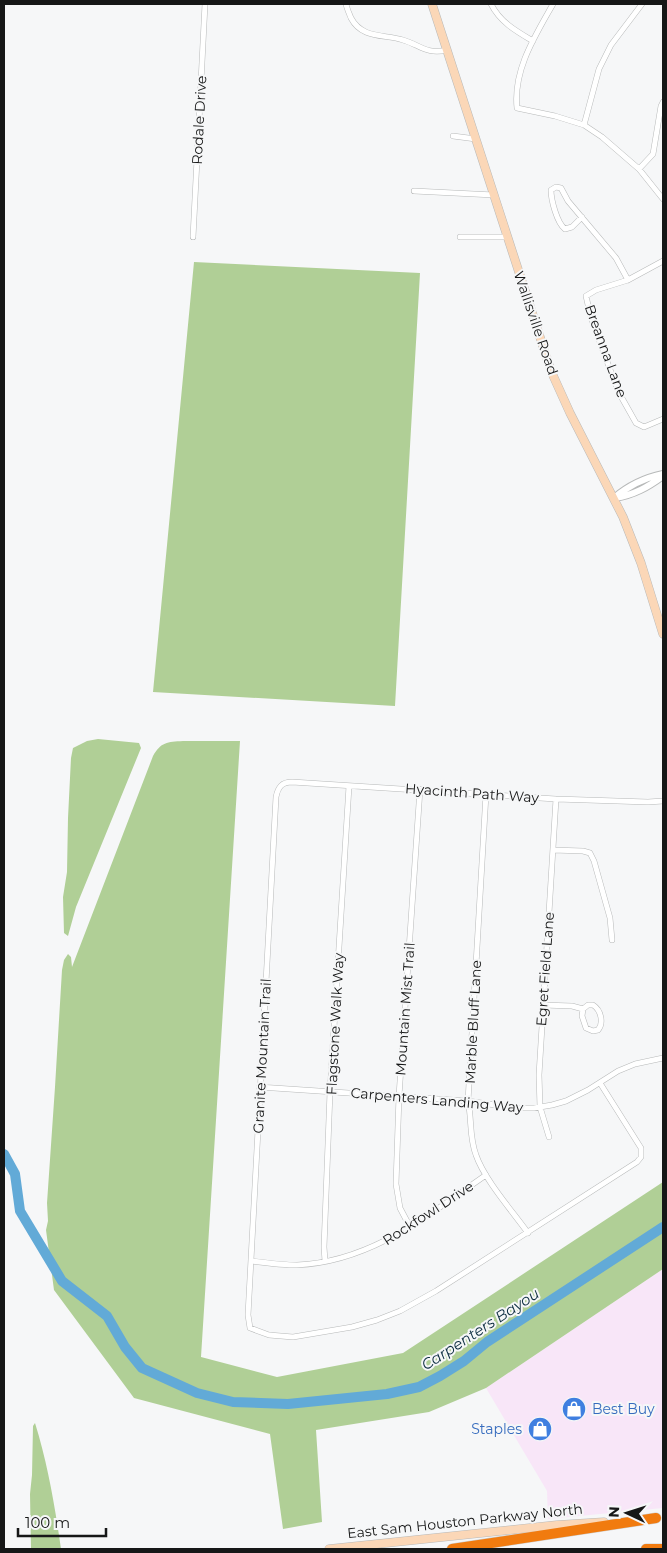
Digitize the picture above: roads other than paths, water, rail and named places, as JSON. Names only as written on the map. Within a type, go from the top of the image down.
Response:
[{"type":"highway","points":[[452,1549],[660,1518]]},
{"type":"highway","points":[[646,1549],[663,1549]]},
{"type":"main road","name":"Wallisville Road","points":[[432,4],[551,371],[614,498],[641,563],[663,634]]},
{"type":"main road","name":"East Sam Houston Parkway North","points":[[328,1549],[557,1525],[660,1518]]},
{"type":"street","name":"Rodale Drive","points":[[193,237],[205,4]]},
{"type":"street","points":[[346,4],[353,22],[368,34],[403,40],[429,51],[447,50]]},
{"type":"street","points":[[491,4],[510,28],[533,41]]},
{"type":"street","points":[[553,4],[533,41],[517,80],[516,108],[555,116],[584,126],[602,137],[639,169],[663,199]]},
{"type":"street","points":[[584,126],[599,69],[611,45],[642,4]]},
{"type":"street","points":[[639,169],[653,154],[663,102]]},
{"type":"street","points":[[453,136],[476,139]]},
{"type":"street","points":[[582,217],[572,227],[566,229],[561,226],[551,197],[551,190],[556,187],[561,188],[568,201],[582,217],[616,258],[628,280],[663,261]]},
{"type":"street","points":[[414,191],[494,195]]},
{"type":"street","points":[[460,237],[507,237]]},
{"type":"street","name":"Breanna Lane","points":[[628,280],[596,290],[586,296],[591,318],[618,391],[636,423],[644,428],[663,419]]},
{"type":"street","points":[[614,498],[626,488],[645,478],[663,475]]},
{"type":"street","name":"Hyacinth Path Way","points":[[281,785],[292,782],[556,799],[663,801]]},
{"type":"street","name":"Granite Mountain Trail","points":[[281,785],[278,788],[276,797],[248,1315],[250,1328],[269,1335],[293,1337],[352,1327],[377,1320],[418,1302],[528,1233]]},
{"type":"street","name":"Flagstone Walk Way","points":[[325,1261],[330,1092],[349,786]]},
{"type":"street","name":"Mountain Mist Trail","points":[[410,1227],[400,1208],[396,1189],[400,1096],[420,789]]},
{"type":"street","name":"Marble Bluff Lane","points":[[486,794],[468,1100],[471,1138],[476,1156],[486,1175],[528,1233]]},
{"type":"street","name":"Egret Field Lane","points":[[549,1137],[540,1107],[540,1064],[556,799]]},
{"type":"street","points":[[553,850],[590,853],[610,918],[612,940]]},
{"type":"street","points":[[543,1005],[583,1008],[590,1005],[597,1008],[601,1024],[598,1030],[590,1031],[586,1028],[582,1013],[583,1008]]},
{"type":"street","name":"Carpenters Landing Way","points":[[260,1087],[468,1100],[516,1108],[540,1107],[571,1099],[624,1068],[663,1058]]},
{"type":"street","points":[[528,1233],[637,1162],[642,1154],[641,1148],[600,1083]]},
{"type":"street","name":"Rockfowl Drive","points":[[251,1261],[296,1265],[349,1256],[367,1250],[410,1227],[486,1175]]},
{"type":"waterway","name":"Carpenters Bayou","points":[[4,1154],[15,1174],[20,1211],[62,1281],[107,1316],[125,1347],[142,1368],[197,1393],[233,1402],[288,1404],[387,1394],[419,1387],[464,1361],[487,1342],[663,1227]]},
{"type":"place","name":"Best Buy","points":[[574,1409]]},
{"type":"place","name":"Staples","points":[[540,1429]]}]
